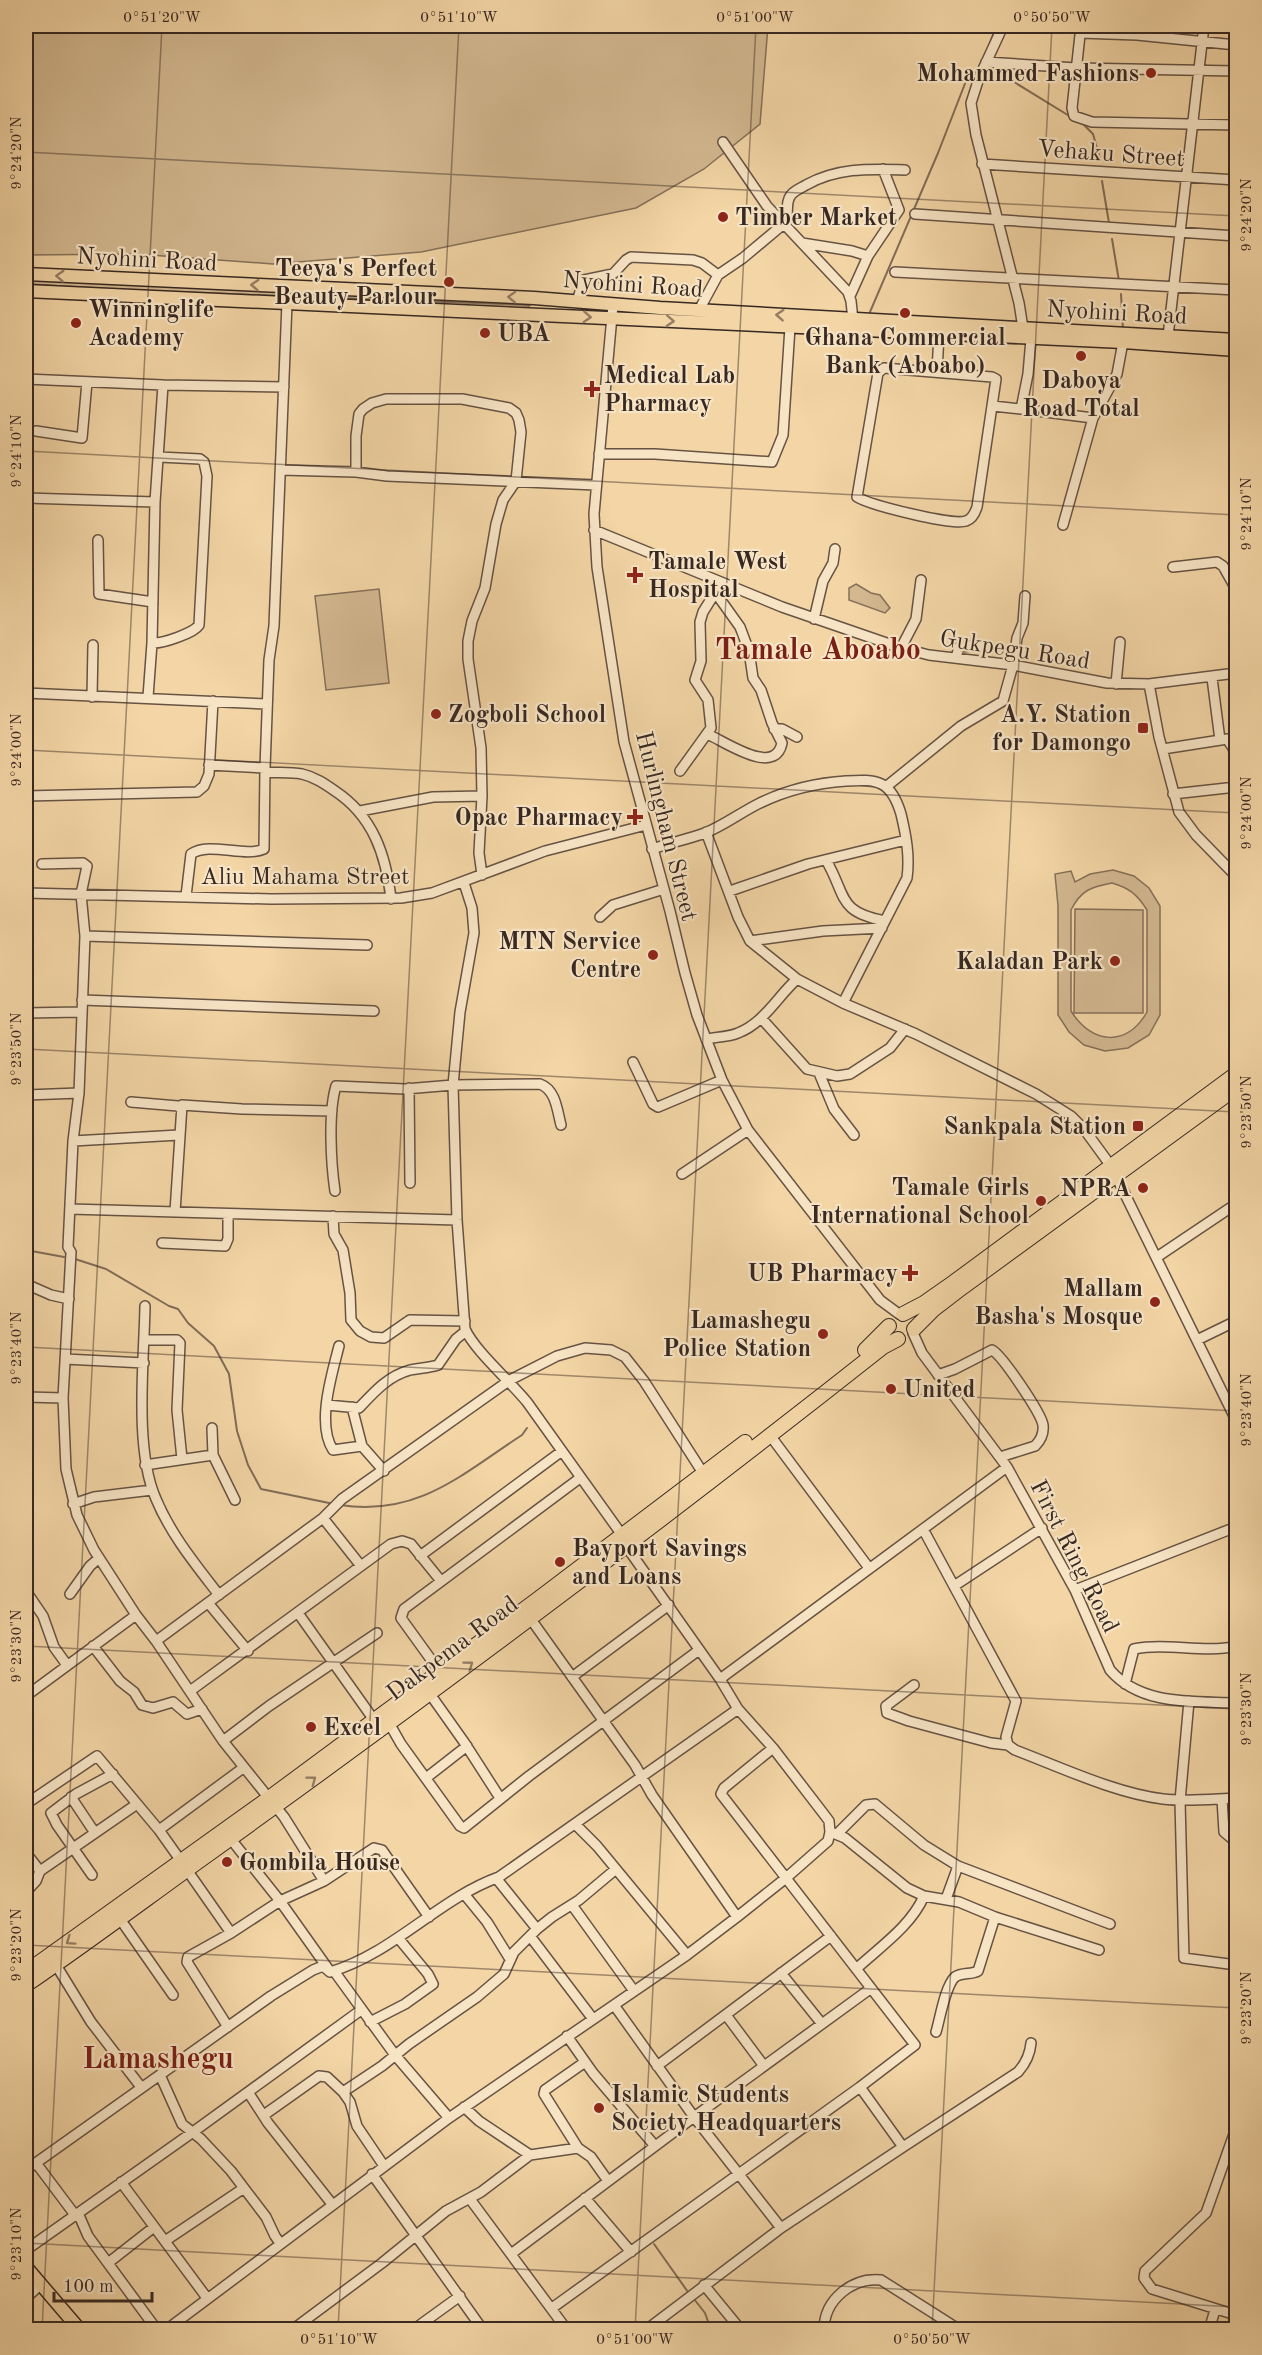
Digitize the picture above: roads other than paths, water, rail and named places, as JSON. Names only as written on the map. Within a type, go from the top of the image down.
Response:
[{"type":"highway","name":"Dakpema Road","points":[[26,1985],[120,1919],[184,1866],[230,1839],[374,1720],[769,1434],[883,1347],[907,1335],[933,1310],[1236,1074]]},
{"type":"highway","name":"Dakpema Road","points":[[26,1972],[184,1866],[272,1802],[430,1694],[530,1618],[703,1473],[870,1346],[895,1319],[924,1303],[1236,1088]]},
{"type":"highway","points":[[895,1319],[913,1321],[907,1335],[891,1334],[895,1319]]},
{"type":"main road","name":"Nyohini Road","points":[[26,274],[534,298],[1236,350]]},
{"type":"main road","name":"Nyohini Road","points":[[26,291],[939,334],[1168,336],[1236,340]]},
{"type":"main road","points":[[533,315],[540,307],[534,298]]},
{"type":"main road","points":[[26,2267],[80,2330]]},
{"type":"street","points":[[1003,26],[986,62],[972,103],[973,122],[982,164],[1027,334],[1028,374],[1021,409]]},
{"type":"street","points":[[1168,336],[1204,26]]},
{"type":"street","points":[[1236,45],[1114,30],[1081,29],[1072,112],[1077,119],[1092,122],[1236,125]]},
{"type":"street","points":[[986,62],[1076,68],[1236,71]]},
{"type":"street","points":[[723,142],[756,192],[783,225],[850,296]]},
{"type":"street","name":"Vehaku Street","points":[[982,164],[1236,180]]},
{"type":"street","points":[[699,310],[718,274],[743,258],[783,225],[787,219],[790,196],[815,180],[846,170],[905,170]]},
{"type":"street","points":[[853,320],[850,296],[868,256],[899,210],[883,170]]},
{"type":"street","points":[[915,214],[1236,236]]},
{"type":"street","points":[[802,243],[868,256]]},
{"type":"street","points":[[577,301],[584,280],[613,274],[631,257],[693,260],[718,274]]},
{"type":"street","points":[[895,272],[1236,290]]},
{"type":"street","points":[[186,896],[191,854],[194,852],[211,850],[257,852],[264,849],[267,704],[269,660],[274,626],[287,303]]},
{"type":"street","name":"Hurlingham Street","points":[[612,305],[598,454],[594,530],[604,621],[624,742],[685,973],[722,1080],[748,1130],[895,1319]]},
{"type":"street","points":[[598,454],[639,454],[772,462],[783,435],[790,327]]},
{"type":"street","points":[[937,372],[939,334]]},
{"type":"street","points":[[1063,525],[1093,418],[1117,374],[1123,342]]},
{"type":"street","points":[[884,368],[995,377],[997,382],[993,406],[977,507],[970,519],[965,522],[948,522],[860,499],[856,494],[879,371],[884,368]]},
{"type":"street","points":[[26,379],[284,387]]},
{"type":"street","points":[[36,431],[82,438],[87,382]]},
{"type":"street","points":[[148,698],[152,643],[155,502],[163,385]]},
{"type":"street","points":[[356,472],[356,426],[363,409],[372,403],[386,399],[462,399],[501,405],[516,413],[521,432],[516,481],[503,500],[496,524],[485,588],[472,621],[468,641],[468,659],[481,748],[482,796],[479,854],[482,875]]},
{"type":"street","points":[[993,406],[1093,418]]},
{"type":"street","points":[[152,643],[162,643],[193,632],[199,626],[207,486],[206,468],[200,459],[159,457]]},
{"type":"street","points":[[281,470],[596,484]]},
{"type":"street","points":[[26,498],[155,502]]},
{"type":"street","name":"Gukpegu Road","points":[[594,530],[814,619],[929,655],[1013,665],[1116,684],[1149,684],[1212,678],[1236,673]]},
{"type":"street","points":[[98,540],[99,594],[153,602]]},
{"type":"street","points":[[814,619],[824,581],[833,563],[835,549]]},
{"type":"street","points":[[1173,567],[1217,562],[1223,566],[1236,590]]},
{"type":"street","points":[[902,648],[916,619],[921,580]]},
{"type":"street","points":[[680,771],[707,734],[712,723],[708,700],[695,683],[695,679],[701,662],[700,622],[703,612],[721,583]]},
{"type":"street","points":[[707,734],[747,755],[773,756],[779,752],[782,743],[774,729],[761,690],[753,678],[749,651],[740,627],[715,592]]},
{"type":"street","points":[[886,786],[956,729],[1000,704],[1005,697],[1017,638],[1023,623],[1025,596]]},
{"type":"street","points":[[1116,684],[1120,642]]},
{"type":"street","points":[[92,697],[93,645]]},
{"type":"street","points":[[956,658],[959,647],[982,645]]},
{"type":"street","points":[[1212,678],[1220,740]]},
{"type":"street","points":[[1149,684],[1179,812],[1186,823],[1236,876]]},
{"type":"street","points":[[26,693],[267,704]]},
{"type":"street","points":[[26,796],[191,794],[201,790],[208,778],[213,701]]},
{"type":"street","points":[[774,729],[782,729],[796,737]]},
{"type":"street","points":[[1163,749],[1220,740],[1229,741],[1235,747],[1236,760]]},
{"type":"street","points":[[209,765],[296,773],[311,777],[344,796],[360,811],[378,840],[388,874],[391,899]]},
{"type":"street","points":[[652,849],[706,832],[758,804],[792,790],[821,783],[862,780],[875,781],[886,786],[894,796],[899,808],[909,860],[907,878],[843,1003]]},
{"type":"street","points":[[1173,794],[1236,787]]},
{"type":"street","points":[[360,811],[433,797],[482,796]]},
{"type":"street","name":"Aliu Mahama Street","points":[[26,893],[391,899],[419,896],[464,883],[545,851],[646,825]]},
{"type":"street","points":[[706,832],[738,917],[750,941],[796,979],[843,1003],[905,1029],[1036,1094],[1071,1116],[1084,1129],[1114,1171],[1236,1420]]},
{"type":"street","points":[[730,891],[826,860],[906,840]]},
{"type":"street","points":[[826,860],[851,909],[884,925]]},
{"type":"street","points":[[42,864],[86,864],[87,866],[81,894],[85,936],[80,1012],[79,1093],[73,1141],[69,1299],[63,1398],[65,1457],[73,1503],[88,1539],[136,1615],[223,1741],[296,1834],[324,1881]]},
{"type":"street","points":[[464,883],[472,908],[474,933],[459,1022],[453,1085],[457,1220],[465,1326],[472,1342],[510,1380],[624,1540],[720,1679],[738,1709],[773,1748],[824,1813],[834,1833],[907,1888],[924,1896],[946,1899],[1100,1950]]},
{"type":"street","points":[[600,917],[613,905],[664,889]]},
{"type":"street","points":[[750,941],[884,925]]},
{"type":"street","points":[[85,936],[367,945]]},
{"type":"street","points":[[706,1039],[738,1034],[762,1019],[796,979]]},
{"type":"street","points":[[82,1000],[374,1011]]},
{"type":"street","points":[[26,1012],[80,1012]]},
{"type":"street","points":[[762,1019],[807,1069],[837,1076],[850,1074],[890,1048],[905,1029]]},
{"type":"street","points":[[633,1062],[653,1104],[658,1107],[722,1080]]},
{"type":"street","points":[[819,1073],[834,1109],[854,1135]]},
{"type":"street","points":[[335,1191],[332,1170],[332,1111],[336,1086],[410,1089],[453,1085],[535,1084],[544,1086],[552,1093],[561,1125]]},
{"type":"street","points":[[410,1089],[410,1183]]},
{"type":"street","points":[[26,1095],[79,1093]]},
{"type":"street","points":[[131,1102],[178,1106],[181,1109]]},
{"type":"street","points":[[175,1212],[182,1105],[332,1111]]},
{"type":"street","points":[[682,1174],[748,1130]]},
{"type":"street","points":[[73,1141],[179,1135]]},
{"type":"street","points":[[1157,1257],[1236,1204]]},
{"type":"street","points":[[70,1209],[457,1220]]},
{"type":"street","points":[[162,1243],[225,1245],[228,1239],[228,1214]]},
{"type":"street","points":[[333,1216],[334,1234],[343,1249],[350,1293],[351,1320],[360,1331],[384,1338],[409,1321],[465,1326]]},
{"type":"street","points":[[26,1284],[51,1295],[69,1299]]},
{"type":"street","points":[[145,1306],[145,1465],[162,1513],[183,1548],[219,1595]]},
{"type":"street","points":[[1197,1340],[1236,1321]]},
{"type":"street","points":[[327,1405],[360,1408],[373,1392],[402,1373],[437,1366],[465,1326]]},
{"type":"street","name":"First Ring Road","points":[[907,1335],[1007,1467],[1075,1590],[1110,1670],[1125,1684],[1154,1697],[1236,1703]]},
{"type":"street","points":[[144,1340],[177,1340],[180,1343],[177,1410],[182,1460]]},
{"type":"street","points":[[339,1346],[327,1405],[326,1430],[331,1447],[337,1450],[362,1446]]},
{"type":"street","points":[[156,1641],[327,1515],[342,1499],[510,1380],[557,1356],[577,1349],[615,1351],[625,1357],[644,1381],[703,1473]]},
{"type":"street","points":[[938,1375],[992,1350],[1009,1367],[1042,1422],[1043,1433],[1035,1446],[1000,1457]]},
{"type":"street","points":[[64,1359],[144,1363]]},
{"type":"street","points":[[26,1397],[63,1398]]},
{"type":"street","points":[[352,1407],[362,1446],[384,1471]]},
{"type":"street","points":[[212,1428],[213,1455],[236,1500]]},
{"type":"street","points":[[769,1434],[870,1568]]},
{"type":"street","points":[[420,1556],[562,1451]]},
{"type":"street","points":[[145,1465],[213,1455]]},
{"type":"street","points":[[720,1679],[1007,1467]]},
{"type":"street","points":[[440,1672],[401,1618],[404,1609],[580,1478]]},
{"type":"street","points":[[73,1503],[94,1497],[152,1490]]},
{"type":"street","points":[[327,1515],[361,1566]]},
{"type":"street","points":[[1075,1590],[1236,1527]]},
{"type":"street","points":[[954,1586],[1042,1528]]},
{"type":"street","points":[[923,1529],[1016,1701],[1006,1737],[1008,1745]]},
{"type":"street","points":[[190,1691],[248,1651],[391,1544],[399,1542],[411,1544],[441,1581]]},
{"type":"street","points":[[70,1594],[90,1566],[99,1558]]},
{"type":"street","points":[[26,1591],[42,1616],[54,1647],[67,1665]]},
{"type":"street","points":[[209,1604],[248,1651]]},
{"type":"street","points":[[572,1677],[669,1605]]},
{"type":"street","points":[[298,1613],[374,1720]]},
{"type":"street","points":[[26,1696],[136,1615]]},
{"type":"street","points":[[530,1618],[604,1720],[635,1765],[641,1779],[737,1917]]},
{"type":"street","points":[[223,1741],[269,1706],[378,1633]]},
{"type":"street","points":[[93,1646],[120,1681],[134,1692],[142,1705],[153,1708],[172,1702],[179,1705],[187,1714],[202,1709]]},
{"type":"street","points":[[1125,1684],[1134,1649],[1165,1647],[1217,1649],[1236,1646]]},
{"type":"street","points":[[389,1723],[460,1826],[464,1828],[500,1798],[699,1650]]},
{"type":"street","points":[[914,1685],[886,1706],[887,1713],[992,1743],[1008,1745],[1015,1750],[1131,1792],[1162,1799],[1236,1798]]},
{"type":"street","points":[[430,1694],[500,1798]]},
{"type":"street","points":[[1189,1701],[1180,1800],[1184,1958],[1236,1965]]},
{"type":"street","points":[[330,1972],[354,1964],[399,1939],[465,1894],[486,1881],[496,1878],[576,1825],[738,1709]]},
{"type":"street","points":[[426,1778],[467,1746]]},
{"type":"street","points":[[552,2308],[915,2045],[721,1794],[724,1788],[773,1748]]},
{"type":"street","points":[[26,1804],[97,1756],[159,1830],[231,1933]]},
{"type":"street","points":[[159,1830],[243,1768]]},
{"type":"street","points":[[77,1769],[91,1785]]},
{"type":"street","points":[[92,1875],[52,1819],[51,1813],[71,1797],[113,1774]]},
{"type":"street","points":[[71,1797],[95,1833]]},
{"type":"street","points":[[1222,1799],[1224,1832],[1236,1842]]},
{"type":"street","points":[[26,1892],[36,1881],[40,1871],[137,1804]]},
{"type":"street","points":[[166,2330],[280,2242],[449,2118],[687,1955],[786,1878],[866,1805],[875,1804],[924,1845],[958,1866],[1110,1924]]},
{"type":"street","points":[[576,1825],[616,1869],[687,1955]]},
{"type":"street","points":[[230,1839],[280,1901],[330,1972]]},
{"type":"street","points":[[228,2027],[213,2006],[187,1959],[280,1901],[324,1881],[374,1848],[379,1848],[429,1917]]},
{"type":"street","points":[[26,1853],[40,1871]]},
{"type":"street","points":[[946,1899],[958,1866]]},
{"type":"street","points":[[343,2092],[477,1997],[504,1974],[510,1959],[534,1933],[616,1869]]},
{"type":"street","points":[[496,1878],[593,2019]]},
{"type":"street","points":[[465,1894],[487,1922],[510,1959]]},
{"type":"street","points":[[856,1969],[915,1913],[924,1896]]},
{"type":"street","points":[[572,1905],[634,1991]]},
{"type":"street","points":[[936,2032],[950,1985],[962,1974],[978,1971],[995,1917]]},
{"type":"street","points":[[120,1919],[173,1995]]},
{"type":"street","points":[[657,2066],[831,1936]]},
{"type":"street","points":[[370,2022],[405,2004],[433,1984],[428,1974],[399,1939]]},
{"type":"street","points":[[56,1965],[91,2022],[141,2087]]},
{"type":"street","points":[[26,2170],[271,1996],[323,1966],[330,1972],[333,1971],[395,2055],[449,2118]]},
{"type":"street","points":[[781,1973],[822,2024]]},
{"type":"street","points":[[511,2254],[870,1989]]},
{"type":"street","points":[[614,2005],[694,2117],[781,2228]]},
{"type":"street","points":[[26,2250],[361,2010]]},
{"type":"street","points":[[726,2015],[764,2066]]},
{"type":"street","points":[[567,2036],[585,2062],[655,2146]]},
{"type":"street","points":[[646,2330],[781,2228],[1018,2072],[1031,2051],[1031,2043]]},
{"type":"street","points":[[585,2062],[545,2090],[544,2094],[578,2148],[591,2157],[608,2181]]},
{"type":"street","points":[[160,2075],[179,2119],[244,2188],[266,2217],[274,2236],[280,2242]]},
{"type":"street","points":[[264,2115],[322,2075],[327,2077],[343,2092],[351,2105],[357,2126],[384,2166]]},
{"type":"street","points":[[26,2085],[26,2094]]},
{"type":"street","points":[[860,2087],[903,2147]]},
{"type":"street","points":[[248,2092],[332,2204]]},
{"type":"street","points":[[464,2108],[478,2121],[530,2155]]},
{"type":"street","points":[[1236,2109],[1234,2134],[1206,2213],[1145,2271],[1144,2278],[1152,2289],[1236,2315]]},
{"type":"street","points":[[292,2330],[446,2211],[470,2199],[530,2155],[578,2148]]},
{"type":"street","points":[[36,2163],[77,2214],[87,2235],[157,2330]]},
{"type":"street","points":[[372,2174],[483,2330]]},
{"type":"street","points":[[121,2182],[207,2298]]},
{"type":"street","points":[[165,2241],[244,2188]]},
{"type":"street","points":[[470,2199],[567,2330]]},
{"type":"street","points":[[585,2199],[631,2252]]},
{"type":"street","points":[[108,2263],[154,2227]]},
{"type":"street","points":[[824,2330],[824,2322],[836,2298],[860,2281],[870,2279],[881,2280],[960,2330]]},
{"type":"street","points":[[26,2298],[40,2285]]},
{"type":"street","points":[[704,2285],[741,2330]]},
{"type":"street","points":[[413,2330],[460,2296]]},
{"type":"street","points":[[1209,2330],[1215,2310]]},
{"type":"waterway","points":[[988,49],[996,26]]},
{"type":"waterway","points":[[870,312],[966,81],[969,81],[982,62]]},
{"type":"waterway","points":[[988,66],[1071,117]]},
{"type":"waterway","points":[[1082,123],[1093,134],[1100,159]]},
{"type":"waterway","points":[[1102,181],[1109,223]]},
{"type":"waterway","points":[[1112,239],[1119,281]]},
{"type":"waterway","points":[[26,284],[107,289]]},
{"type":"waterway","points":[[172,292],[530,305]]},
{"type":"waterway","points":[[1121,294],[1123,330]]},
{"type":"waterway","points":[[26,1250],[64,1257]]},
{"type":"waterway","points":[[75,1259],[106,1269],[178,1309],[188,1323],[214,1346],[229,1374],[237,1431],[248,1465],[261,1489],[334,1504]]},
{"type":"waterway","points":[[340,1505],[368,1507],[393,1505],[438,1489],[522,1435],[527,1428]]},
{"type":"waterway","points":[[654,2244],[688,2292]]},
{"type":"waterway","points":[[694,2299],[705,2313],[711,2330]]},
{"type":"place","name":"Mohammed Fashions","points":[[1151,73]]},
{"type":"place","name":"Timber Market","points":[[723,217]]},
{"type":"place","name":"Teeya's Perfect Beauty Parlour","points":[[449,282]]},
{"type":"place","name":"Ghana Commercial Bank (Aboabo)","points":[[905,313]]},
{"type":"place","name":"Winninglife Academy","points":[[76,323]]},
{"type":"place","name":"UBA","points":[[485,333]]},
{"type":"place","name":"Daboya Road Total","points":[[1081,356]]},
{"type":"place","name":"Medical Lab Pharmacy","points":[[592,389]]},
{"type":"place","name":"Tamale West Hospital","points":[[635,575]]},
{"type":"place","name":"Zogboli School","points":[[436,714]]},
{"type":"place","name":"A.Y. Station for Damongo","points":[[1143,728]]},
{"type":"place","name":"Opac Pharmacy","points":[[635,817]]},
{"type":"place","name":"MTN Service Centre","points":[[653,955]]},
{"type":"place","name":"Kaladan Park","points":[[1115,961]]},
{"type":"place","name":"Sankpala Station","points":[[1138,1126]]},
{"type":"place","name":"NPRA","points":[[1143,1188]]},
{"type":"place","name":"Tamale Girls International School","points":[[1041,1201]]},
{"type":"place","name":"UB Pharmacy","points":[[910,1273]]},
{"type":"place","name":"Mallam Basha's Mosque","points":[[1155,1302]]},
{"type":"place","name":"Lamashegu Police Station","points":[[823,1334]]},
{"type":"place","name":"United","points":[[891,1389]]},
{"type":"place","name":"Bayport Savings and Loans","points":[[560,1562]]},
{"type":"place","name":"Excel","points":[[311,1727]]},
{"type":"place","name":"Gombila House","points":[[227,1862]]},
{"type":"place","name":"Islamic Students Society Headquarters","points":[[599,2108]]},
{"type":"district","name":"Tamale Aboabo","points":[[818,649]]},
{"type":"district","name":"Lamashegu","points":[[158,2058]]}]
